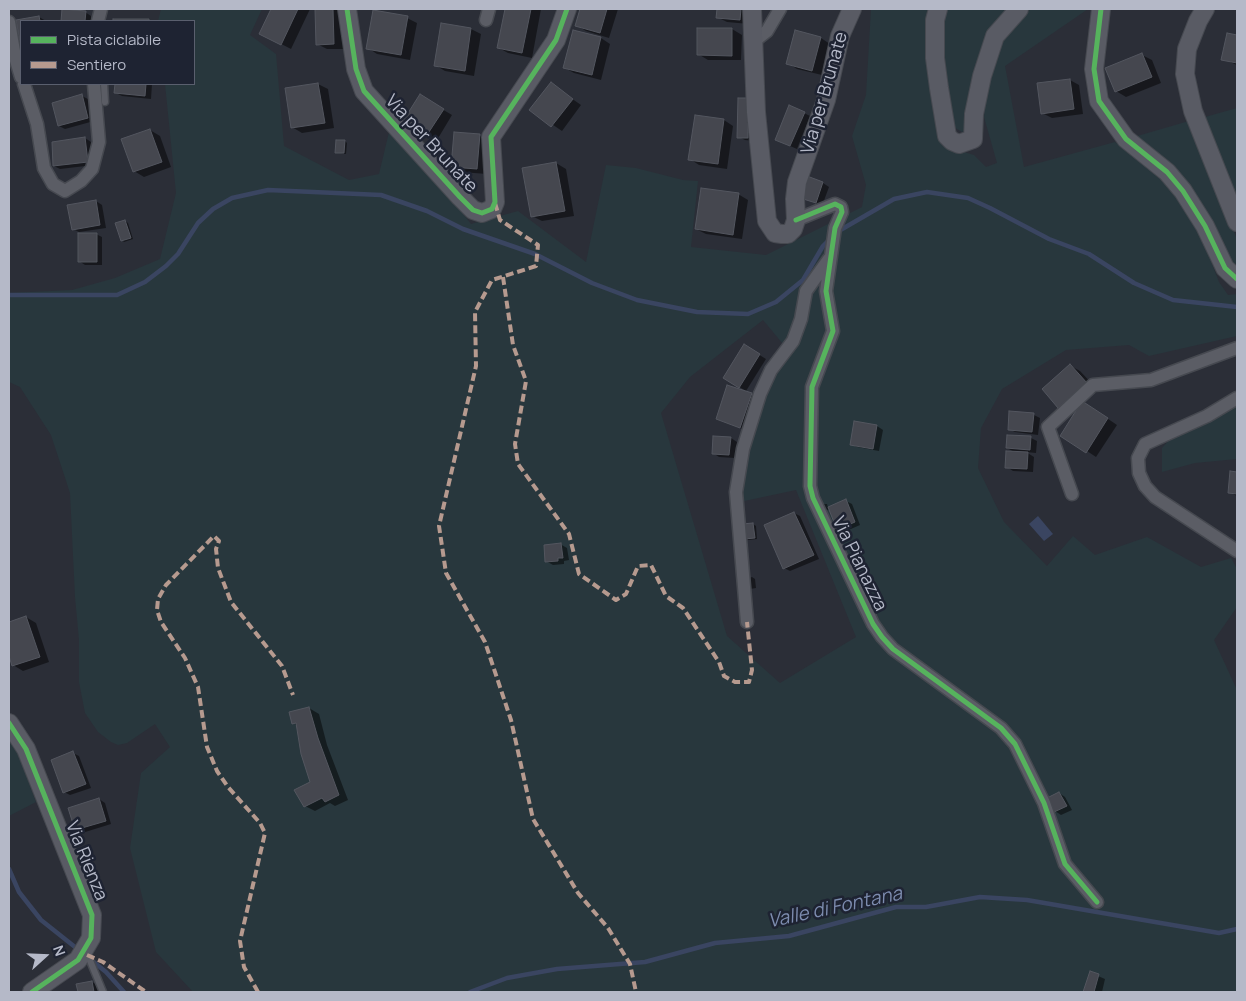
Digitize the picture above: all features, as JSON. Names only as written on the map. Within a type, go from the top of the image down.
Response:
[{"type":"street","name":"Via per Brunate","points":[[347,9],[356,69],[364,91],[460,197],[473,210],[482,213],[492,208],[495,202],[491,137],[556,40],[568,9]]},
{"type":"street","points":[[752,9],[756,112],[767,221],[775,233],[788,234],[793,229],[796,220]]},
{"type":"street","points":[[753,42],[767,31],[780,9]]},
{"type":"street","name":"Via per Brunate","points":[[796,220],[795,199],[798,182],[826,100],[840,36],[852,9]]},
{"type":"street","points":[[938,9],[935,29],[938,88],[948,136],[952,141],[959,144],[973,139],[976,105],[995,36],[1018,9]]},
{"type":"street","points":[[1101,9],[1094,69],[1099,100],[1105,112],[1126,139],[1166,172],[1183,191],[1205,226],[1225,268],[1237,279]]},
{"type":"street","points":[[1205,9],[1198,20],[1187,49],[1185,74],[1193,111],[1237,222]]},
{"type":"street","points":[[9,22],[20,74]]},
{"type":"street","points":[[24,85],[37,124],[44,168],[53,184],[65,191],[81,181],[92,169],[99,142],[94,85]]},
{"type":"street","name":"Via Pianazza","points":[[796,220],[839,204],[842,212],[835,228],[829,259],[826,292],[833,331],[812,388],[810,486],[812,498],[869,616],[882,637],[893,649],[1001,728],[1015,744],[1044,803],[1066,864],[1097,902]]},
{"type":"street","name":"Via Pianazza","points":[[747,622],[736,492],[743,449],[760,394],[771,370],[793,341],[801,319],[806,291],[829,259]]},
{"type":"street","points":[[1072,494],[1048,427],[1093,385],[1151,380],[1237,348]]},
{"type":"street","points":[[1237,398],[1207,416],[1145,444],[1138,458],[1139,472],[1145,486],[1155,497],[1237,551]]},
{"type":"street","name":"Via Rienza","points":[[9,723],[26,749],[92,915],[92,927],[85,950],[70,967],[32,992]]},
{"type":"lane","points":[[104,85],[105,102]]},
{"type":"lane","points":[[85,950],[103,992]]},
{"type":"shaded area","points":[[161,9],[262,9],[250,35],[276,54],[284,146],[349,180],[379,174],[389,132],[438,182],[471,224],[518,211],[586,262],[606,165],[636,168],[683,180],[698,181],[691,247],[766,255],[862,207],[866,185],[852,136],[866,95],[871,9],[934,9],[954,149],[974,155],[986,167],[997,163],[984,117],[986,93],[1002,41],[1030,9],[1088,9],[1005,66],[1024,167],[1115,142],[1152,169],[1192,212],[1219,282],[1228,295],[1237,294],[1237,336],[1149,356],[1129,345],[1066,350],[1002,389],[981,428],[978,468],[1004,522],[1047,566],[1073,536],[1095,555],[1147,537],[1201,567],[1231,558],[1237,569],[1237,607],[1214,640],[1237,690],[1237,992],[193,992],[156,952],[130,848],[141,773],[170,747],[155,724],[127,743],[118,745],[98,732],[85,713],[79,682],[79,640],[70,493],[51,435],[20,387],[9,382],[9,293],[72,290],[115,278],[160,259],[176,193],[165,85],[195,85],[195,20],[158,20]],"holes":[[[763,320],[783,344],[761,377],[735,503],[796,490],[856,637],[780,683],[727,636],[661,413],[690,377]]]},
{"type":"shaded area","points":[[944,9],[1013,9],[966,131],[962,132],[952,126],[944,88],[941,19]]},
{"type":"shaded area","points":[[1237,108],[1237,202],[1198,119]]},
{"type":"shaded area","points":[[1189,121],[1237,239],[1237,265],[1233,263],[1201,202],[1181,176],[1134,137]]},
{"type":"shaded area","points":[[1237,404],[1237,459],[1195,463],[1162,472],[1162,448],[1171,438]]},
{"type":"shaded area","points":[[9,739],[17,750],[36,802],[9,816]]},
{"type":"water","points":[[1038,516],[1053,534],[1044,541],[1029,524]]},
{"type":"building","points":[[62,9],[86,11],[85,20],[61,20]]},
{"type":"building","points":[[271,9],[298,9],[281,45],[259,34]]},
{"type":"building","points":[[315,9],[333,9],[334,44],[316,45]]},
{"type":"building","points":[[505,9],[531,9],[522,53],[497,48]]},
{"type":"building","points":[[580,9],[607,9],[600,33],[575,26]]},
{"type":"building","points":[[717,9],[741,9],[740,20],[716,18]]},
{"type":"building","points":[[373,10],[408,16],[401,55],[366,49]]},
{"type":"building","points":[[39,16],[40,20],[20,20],[20,42],[16,20]]},
{"type":"building","points":[[113,19],[149,19],[149,20]]},
{"type":"building","points":[[441,23],[471,28],[465,71],[434,66]]},
{"type":"building","points":[[697,28],[732,28],[732,56],[697,55]]},
{"type":"building","points":[[573,30],[601,37],[592,75],[563,68]]},
{"type":"building","points":[[795,30],[821,37],[812,71],[786,64]]},
{"type":"building","points":[[1227,33],[1237,35],[1237,63],[1221,60]]},
{"type":"building","points":[[1142,53],[1152,77],[1115,92],[1105,68]]},
{"type":"building","points":[[1070,79],[1074,109],[1041,114],[1037,83]]},
{"type":"building","points":[[551,82],[573,99],[551,127],[529,110]]},
{"type":"building","points":[[318,83],[325,123],[291,128],[285,88]]},
{"type":"building","points":[[115,85],[146,85],[145,96],[114,93]]},
{"type":"building","points":[[82,94],[88,118],[58,126],[52,103]]},
{"type":"building","points":[[420,94],[444,109],[427,135],[403,121]]},
{"type":"building","points":[[738,98],[748,98],[748,138],[737,138]]},
{"type":"building","points":[[789,105],[805,112],[790,146],[775,140]]},
{"type":"building","points":[[695,115],[724,119],[718,164],[688,160]]},
{"type":"building","points":[[150,129],[162,162],[133,172],[121,139]]},
{"type":"building","points":[[454,132],[480,134],[477,169],[451,167]]},
{"type":"building","points":[[85,137],[88,162],[53,166],[52,142]]},
{"type":"building","points":[[336,140],[345,140],[344,153],[335,153]]},
{"type":"building","points":[[556,162],[565,211],[531,217],[522,168]]},
{"type":"building","points":[[807,176],[823,182],[816,203],[800,198]]},
{"type":"building","points":[[701,188],[739,193],[733,235],[695,229]]},
{"type":"building","points":[[96,200],[100,225],[72,230],[67,205]]},
{"type":"building","points":[[125,220],[131,238],[121,241],[115,223]]},
{"type":"building","points":[[78,233],[97,233],[97,262],[78,262]]},
{"type":"building","points":[[744,344],[760,354],[739,388],[723,378]]},
{"type":"building","points":[[1070,364],[1087,383],[1058,408],[1042,389]]},
{"type":"building","points":[[727,385],[752,393],[740,428],[716,419]]},
{"type":"building","points":[[1082,401],[1108,418],[1086,453],[1060,436]]},
{"type":"building","points":[[1009,411],[1034,413],[1032,432],[1008,430]]},
{"type":"building","points":[[854,421],[877,425],[873,449],[850,445]]},
{"type":"building","points":[[1007,435],[1031,436],[1030,450],[1006,448]]},
{"type":"building","points":[[713,436],[731,437],[729,455],[712,454]]},
{"type":"building","points":[[1006,451],[1028,452],[1027,469],[1005,468]]},
{"type":"building","points":[[1230,471],[1237,472],[1237,494],[1228,493]]},
{"type":"building","points":[[846,499],[855,522],[837,530],[828,507]]},
{"type":"building","points":[[794,512],[814,555],[783,569],[764,525]]},
{"type":"building","points":[[753,523],[755,538],[744,539],[742,524]]},
{"type":"building","points":[[561,543],[563,558],[558,558],[558,561],[545,562],[544,545]]},
{"type":"building","points":[[26,616],[40,657],[12,666],[9,656],[9,622]]},
{"type":"building","points":[[309,707],[339,795],[325,802],[322,798],[304,807],[294,790],[310,782],[301,754],[296,723],[292,724],[289,712]]},
{"type":"building","points":[[73,751],[86,784],[63,793],[51,760]]},
{"type":"building","points":[[1059,792],[1067,806],[1054,812],[1047,798]]},
{"type":"building","points":[[99,798],[106,821],[75,830],[68,808]]},
{"type":"building","points":[[1090,971],[1099,974],[1094,992],[1083,992]]},
{"type":"building","points":[[92,981],[94,992],[78,992],[76,984]]},
{"type":"waterway","points":[[9,295],[117,295],[145,282],[166,266],[178,254],[198,223],[213,209],[232,198],[268,190],[381,195],[427,211],[463,229],[535,254],[592,283],[637,300],[697,312],[748,314],[776,302],[803,280],[823,246],[829,240]]},
{"type":"waterway","points":[[837,232],[894,199],[927,192],[968,198],[1049,239],[1089,254],[1134,283],[1173,300],[1237,307]]},
{"type":"waterway","name":"Valle di Fontana","points":[[9,869],[19,892],[41,920],[80,951]]},
{"type":"waterway","name":"Valle di Fontana","points":[[470,992],[507,978],[557,969],[645,962],[715,943],[789,936],[896,907],[926,907],[980,897],[1027,900],[1219,933],[1237,929]]},
{"type":"waterway","name":"Valle di Fontana","points":[[90,959],[106,972],[124,992]]},
{"type":"marked path","points":[[495,203],[500,220],[538,245],[536,266],[492,280],[475,312],[476,366],[439,526],[446,573],[485,642],[511,720],[533,819],[578,893],[608,928],[630,964],[636,992]]},
{"type":"marked path","points":[[503,277],[513,345],[526,381],[515,444],[518,464],[569,534],[579,574],[616,600],[626,594],[638,566],[651,565],[666,596],[683,608],[719,662],[724,676],[735,682],[749,682],[752,670],[747,622]]},
{"type":"marked path","points":[[258,992],[244,967],[240,941],[265,833],[260,823],[228,787],[217,771],[207,747],[198,687],[185,658],[161,622],[157,610],[158,599],[166,585],[214,536],[219,541],[216,549],[218,568],[231,602],[282,666],[293,695]]},
{"type":"marked path","points":[[87,955],[103,962],[146,992]]},
{"type":"cycle path","points":[[347,9],[356,69],[364,91],[460,197],[473,210],[482,213],[492,209],[495,202],[491,137],[556,40],[567,9]]},
{"type":"cycle path","points":[[1101,9],[1094,69],[1099,101],[1126,139],[1167,172],[1183,191],[1205,226],[1225,268],[1237,279]]},
{"type":"cycle path","points":[[796,220],[835,204],[841,207],[842,212],[835,228],[826,291],[833,331],[812,387],[810,486],[813,498],[873,624],[882,637],[893,649],[1001,728],[1015,744],[1044,803],[1065,864],[1097,902]]},
{"type":"cycle path","points":[[9,723],[26,749],[92,915],[91,938],[78,960],[32,992]]}]
